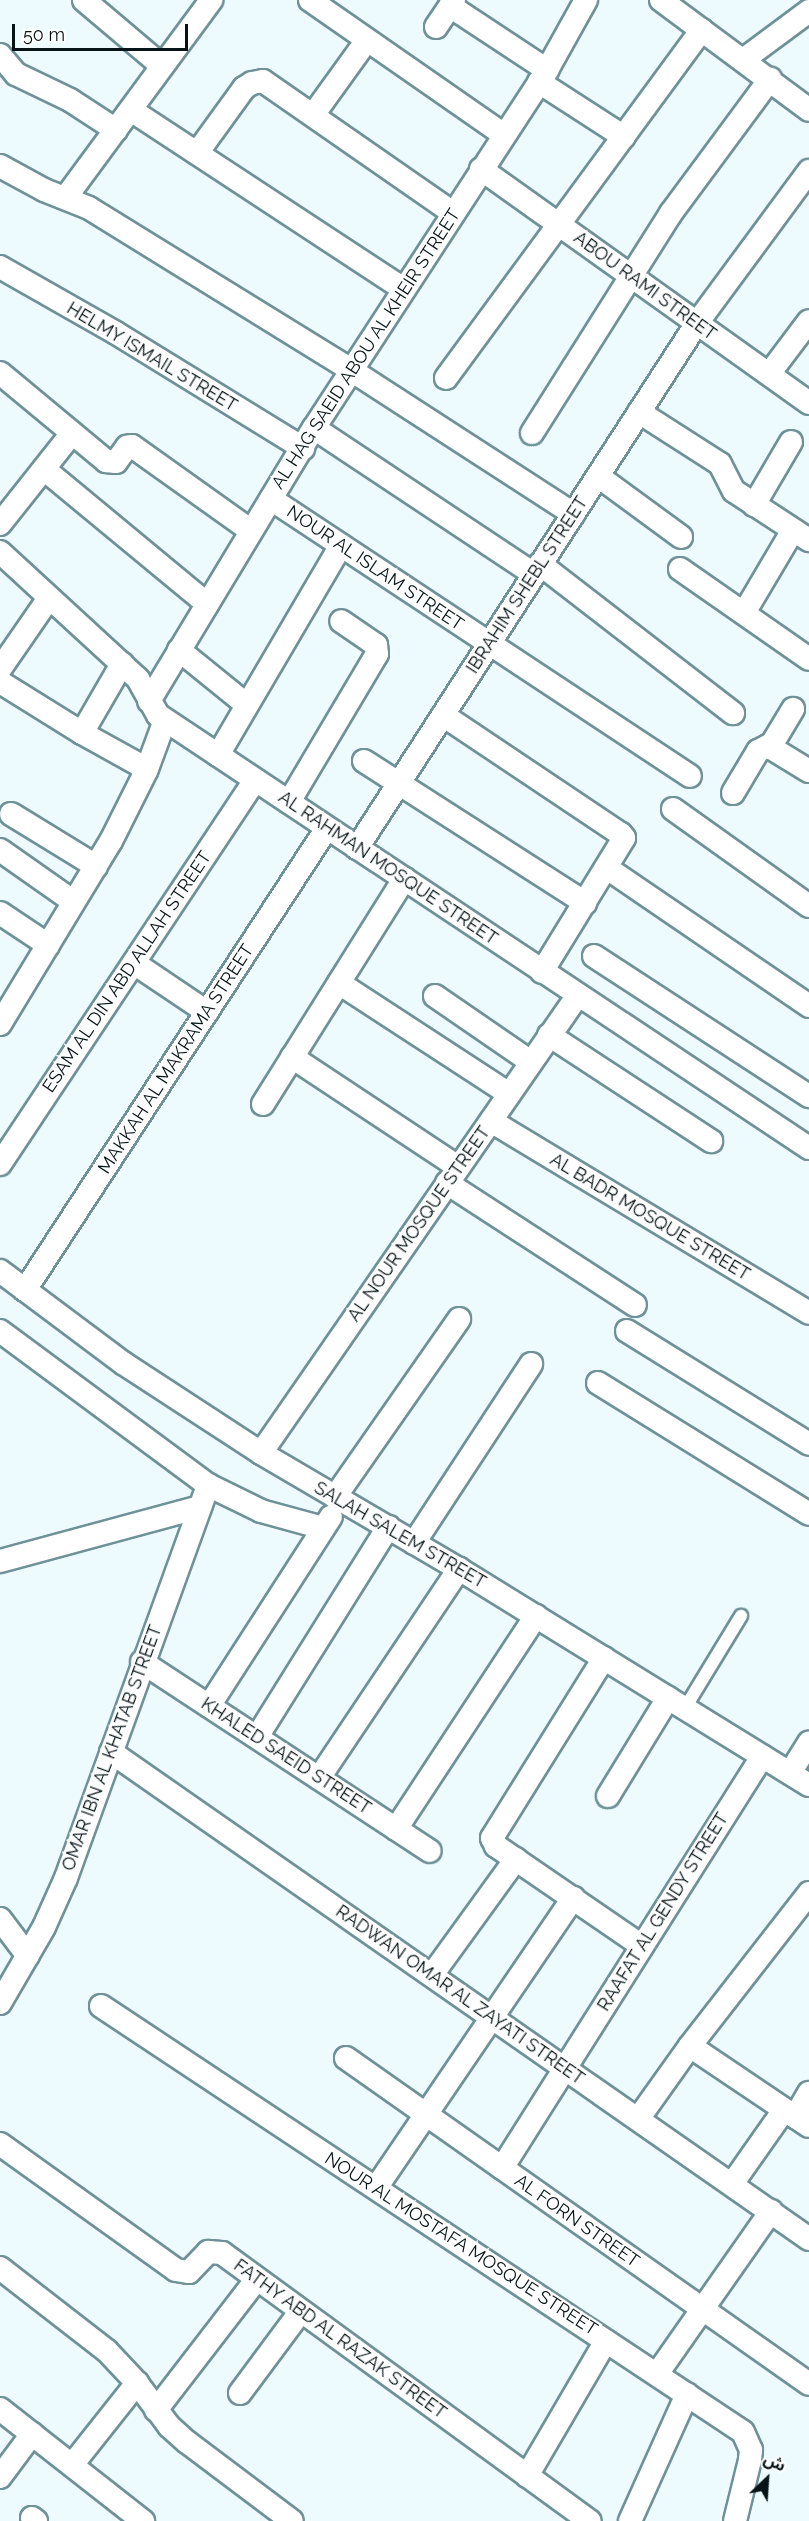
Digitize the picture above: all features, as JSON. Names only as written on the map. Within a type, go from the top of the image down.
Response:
[{"type":"street","points":[[84,0],[162,66]]},
{"type":"street","points":[[66,197],[211,0]]},
{"type":"street","points":[[310,0],[504,135]]},
{"type":"street","name":"AL HAG SAEID ABOU AL KHEIR STREET","points":[[149,701],[314,428],[543,76],[586,0]]},
{"type":"street","points":[[662,0],[809,110]]},
{"type":"street","points":[[436,27],[452,3],[624,137]]},
{"type":"street","points":[[743,60],[809,11]]},
{"type":"street","points":[[446,378],[702,30]]},
{"type":"street","points":[[313,115],[367,40]]},
{"type":"street","points":[[0,55],[16,74],[70,100],[116,130]]},
{"type":"street","points":[[532,433],[671,213],[770,79]]},
{"type":"street","points":[[197,153],[244,88],[252,83],[263,81],[453,213]]},
{"type":"street","points":[[131,110],[404,289]]},
{"type":"street","points":[[0,166],[44,190],[66,197],[351,370],[574,514]]},
{"type":"street","name":"ABOU RAMI STREET","points":[[481,169],[809,403]]},
{"type":"street","name":"IBRAHIM SHEBL STREET","points":[[357,848],[697,323],[809,171]]},
{"type":"street","name":"HELMY ISMAIL STREET","points":[[0,267],[116,333],[303,448]]},
{"type":"street","points":[[769,374],[809,321]]},
{"type":"street","points":[[1,376],[109,463],[116,462],[127,447],[132,446],[251,531]]},
{"type":"street","points":[[639,412],[720,464],[734,491],[801,535],[744,613]]},
{"type":"street","points":[[314,428],[537,569],[733,713]]},
{"type":"street","points":[[0,524],[72,434]]},
{"type":"street","points":[[754,505],[792,442]]},
{"type":"street","points":[[44,469],[207,604]]},
{"type":"street","points":[[598,476],[681,537]]},
{"type":"street","name":"NOUR AL ISLAM STREET","points":[[271,499],[690,777]]},
{"type":"street","points":[[218,755],[341,545]]},
{"type":"street","name":"AL RAHMAN MOSQUE STREET","points":[[0,552],[122,664],[144,687],[158,715],[809,1148]]},
{"type":"street","points":[[681,569],[809,659]]},
{"type":"street","points":[[0,669],[50,598]]},
{"type":"street","points":[[289,802],[378,654],[376,645],[341,621]]},
{"type":"street","points":[[179,650],[247,705]]},
{"type":"street","points":[[82,733],[122,664]]},
{"type":"street","points":[[0,682],[82,733],[147,769]]},
{"type":"street","points":[[733,793],[758,751],[775,740],[793,709]]},
{"type":"street","points":[[443,715],[623,836],[624,842],[542,972]]},
{"type":"street","points":[[0,1024],[96,866],[147,769],[165,720]]},
{"type":"street","points":[[768,746],[809,771]]},
{"type":"street","points":[[364,761],[585,903]]},
{"type":"street","name":"ESAM AL DIN ABD ALLAH STREET","points":[[0,1164],[255,780]]},
{"type":"street","points":[[674,809],[809,906]]},
{"type":"street","points":[[11,814],[96,866]]},
{"type":"street","name":"MAKKAH AL MAKRAMA STREET","points":[[25,1290],[327,828]]},
{"type":"street","points":[[0,850],[74,902]]},
{"type":"street","points":[[607,868],[809,1006]]},
{"type":"street","points":[[263,1104],[404,879]]},
{"type":"street","points":[[0,914],[48,945]]},
{"type":"street","points":[[594,956],[809,1096]]},
{"type":"street","points":[[134,963],[207,1012]]},
{"type":"street","points":[[339,983],[509,1094]]},
{"type":"street","name":"AL NOUR MOSQUE STREET","points":[[261,1453],[578,995]]},
{"type":"street","points":[[435,996],[531,1062]]},
{"type":"street","points":[[549,1035],[711,1141]]},
{"type":"street","points":[[292,1058],[634,1305]]},
{"type":"street","name":"AL BADR MOSQUE STREET","points":[[490,1121],[809,1313]]},
{"type":"street","name":"SALAH SALEM STREET","points":[[0,1270],[123,1363],[261,1453],[459,1569],[809,1785]]},
{"type":"street","points":[[209,1706],[323,1528],[338,1499],[459,1319]]},
{"type":"street","points":[[0,1331],[208,1485],[261,1511],[323,1528]]},
{"type":"street","points":[[627,1331],[809,1444]]},
{"type":"street","points":[[414,1543],[531,1364]]},
{"type":"street","points":[[598,1383],[809,1514]]},
{"type":"street","name":"OMAR IBN AL KHATAB STREET","points":[[0,2003],[28,1956],[66,1878],[142,1662],[208,1485]]},
{"type":"street","points":[[0,1561],[200,1507]]},
{"type":"street","points":[[257,1737],[388,1527]]},
{"type":"street","points":[[319,1778],[459,1569]]},
{"type":"street","points":[[396,1828],[536,1616]]},
{"type":"street","points":[[604,1658],[493,1835],[493,1841],[642,1946]]},
{"type":"street","name":"KHALED SAEID STREET","points":[[142,1662],[430,1851]]},
{"type":"street","points":[[608,1796],[677,1703]]},
{"type":"street","points":[[790,1773],[809,1743]]},
{"type":"street","name":"RADWAN OMAR AL ZAYATI STREET","points":[[111,1752],[809,2239]]},
{"type":"street","name":"RAAFAT AL GENDY STREET","points":[[502,2168],[762,1756]]},
{"type":"street","points":[[432,1975],[516,1859]]},
{"type":"street","points":[[638,2119],[690,2046],[809,1893]]},
{"type":"street","points":[[376,2188],[573,1898]]},
{"type":"street","points":[[0,1919],[28,1956]]},
{"type":"street","name":"NOUR AL MOSTAFA MOSQUE STREET","points":[[101,2006],[743,2432],[751,2450],[749,2468],[735,2521]]},
{"type":"street","points":[[690,2046],[796,2118]]},
{"type":"street","name":"AL FORN STREET","points":[[346,2058],[809,2384]]},
{"type":"street","points":[[732,2184],[796,2118],[809,2093]]},
{"type":"street","name":"FATHY ABD AL RAZAK STREET","points":[[0,2144],[176,2270],[189,2272],[204,2255],[218,2251],[590,2521]]},
{"type":"street","points":[[657,2374],[771,2211]]},
{"type":"street","points":[[0,2268],[92,2337],[137,2383],[156,2410],[187,2442],[292,2521]]},
{"type":"street","points":[[156,2410],[257,2279]]},
{"type":"street","points":[[240,2393],[301,2311]]},
{"type":"street","points":[[527,2476],[606,2341]]},
{"type":"street","points":[[72,2465],[137,2383]]},
{"type":"street","points":[[630,2521],[687,2394]]},
{"type":"street","points":[[0,2409],[143,2521]]},
{"type":"street","points":[[0,2476],[32,2434]]},
{"type":"lane","points":[[677,1703],[741,1616]]}]
